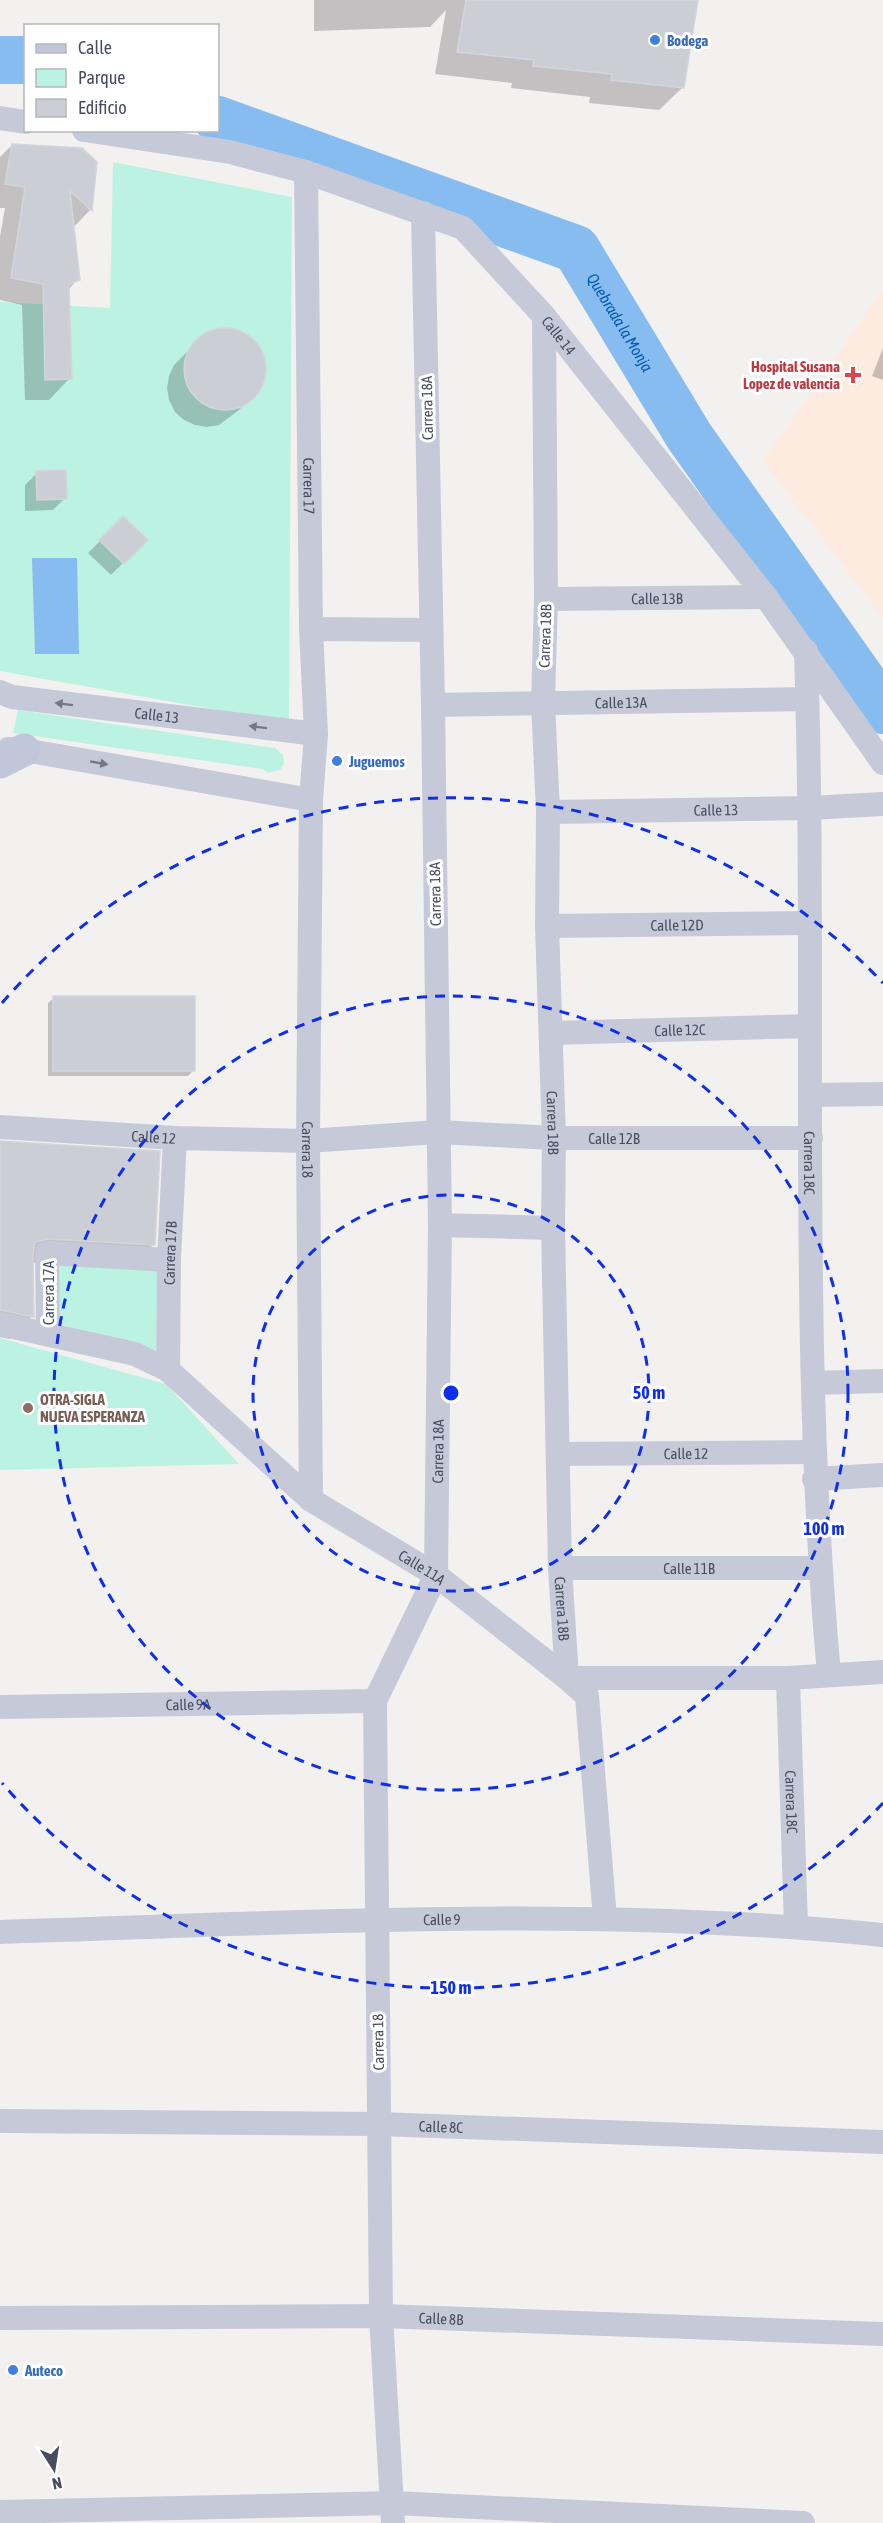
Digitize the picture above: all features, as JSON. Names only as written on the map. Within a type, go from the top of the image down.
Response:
[{"type":"street","points":[[0,118],[24,122]]},
{"type":"street","name":"Calle 14","points":[[97,132],[230,152],[306,172],[463,228],[544,316],[766,597],[883,763]]},
{"type":"street","name":"Carrera 17","points":[[306,172],[310,629],[316,734],[311,800]]},
{"type":"street","name":"Carrera 18A","points":[[423,213],[440,1225],[436,1575]]},
{"type":"street","name":"Carrera 18B","points":[[544,316],[546,599],[543,702],[548,812],[547,926],[554,1138],[553,1228],[560,1568],[567,1678]]},
{"type":"street","name":"Calle 13B","points":[[546,599],[766,597]]},
{"type":"street","points":[[310,629],[431,630]]},
{"type":"street","name":"Carrera 18C","points":[[806,651],[810,808],[808,923],[814,1479],[819,1568],[829,1674]]},
{"type":"street","name":"Calle 13","points":[[0,692],[12,698],[316,734]]},
{"type":"street","name":"Calle 13A","points":[[433,705],[807,699]]},
{"type":"street","points":[[8,754],[311,800]]},
{"type":"street","name":"Carrera 18","points":[[311,800],[308,1141],[311,1500]]},
{"type":"street","name":"Calle 13","points":[[548,812],[810,808],[883,804]]},
{"type":"street","name":"Calle 12D","points":[[547,926],[808,923]]},
{"type":"street","name":"Calle 12C","points":[[550,1033],[810,1026]]},
{"type":"street","points":[[810,1095],[883,1094]]},
{"type":"street","name":"Calle 12","points":[[0,1127],[175,1138],[308,1141]]},
{"type":"street","name":"Calle 12B","points":[[308,1141],[438,1132],[554,1138],[811,1138]]},
{"type":"street","name":"Carrera 17B","points":[[168,1370],[169,1260],[175,1138]]},
{"type":"street","points":[[440,1225],[553,1228]]},
{"type":"street","name":"Carrera 17A","points":[[48,1334],[48,1252],[169,1260]]},
{"type":"street","name":"Calle 11A","points":[[0,1324],[135,1354],[168,1370],[311,1500],[436,1575],[567,1678]]},
{"type":"street","points":[[813,1383],[883,1381]]},
{"type":"street","name":"Calle 12","points":[[558,1454],[814,1452]]},
{"type":"street","points":[[814,1479],[883,1475]]},
{"type":"street","name":"Calle 11B","points":[[560,1568],[819,1568]]},
{"type":"street","name":"Carrera 18","points":[[394,2513],[381,2316],[375,1701],[436,1575]]},
{"type":"street","points":[[567,1678],[788,1678],[883,1672]]},
{"type":"street","points":[[567,1678],[587,1696],[605,1919]]},
{"type":"street","name":"Carrera 18C","points":[[788,1678],[796,1926]]},
{"type":"street","name":"Calle 9A","points":[[0,1707],[375,1701]]},
{"type":"street","name":"Calle 9","points":[[0,1932],[377,1920],[605,1919],[796,1926],[883,1935]]},
{"type":"street","name":"Calle 8C","points":[[0,2121],[379,2124],[883,2142]]},
{"type":"street","name":"Calle 8B","points":[[0,2318],[381,2316],[883,2334]]},
{"type":"street","points":[[0,2512],[394,2513],[803,2523]]},
{"type":"shaded area","name":"Hospital Susana Lopez de valencia","points":[[883,289],[883,618],[763,461]]},
{"type":"green space","points":[[113,162],[292,197],[289,723],[0,671],[0,302],[110,308]]},
{"type":"green space","points":[[18,710],[275,748],[283,755],[284,763],[281,769],[269,773],[262,769],[13,733]]},
{"type":"green space","points":[[57,1264],[158,1270],[156,1350],[58,1324]]},
{"type":"green space","points":[[0,1338],[166,1384],[239,1464],[0,1470]]},
{"type":"water","points":[[32,558],[77,558],[79,654],[35,654]]},
{"type":"building","points":[[466,0],[698,0],[684,88],[611,80],[612,74],[533,66],[534,60],[457,52]]},
{"type":"building","points":[[12,144],[82,148],[97,162],[92,211],[70,191],[80,280],[69,284],[72,379],[45,380],[43,284],[11,278],[25,187],[5,184]]},
{"type":"building","points":[[225,328],[241,331],[254,340],[263,353],[266,369],[263,385],[254,398],[241,407],[225,410],[209,407],[196,398],[187,385],[184,369],[187,353],[196,340],[209,331]]},
{"type":"building","points":[[66,470],[67,499],[37,500],[36,471]]},
{"type":"building","points":[[123,516],[148,540],[124,564],[99,540]]},
{"type":"building","points":[[53,996],[195,996],[195,1071],[53,1071]]},
{"type":"building","points":[[0,1141],[160,1151],[155,1245],[48,1239],[35,1242],[33,1253],[34,1317],[0,1310]]},
{"type":"waterway","name":"Quebrada la Monja","points":[[0,60],[24,60]]},
{"type":"waterway","name":"Quebrada la Monja","points":[[219,120],[576,249],[689,436],[883,710]]},
{"type":"place","name":"Bodega","points":[[655,40]]},
{"type":"place","name":"Hospital Susana Lopez de valencia","points":[[853,375]]},
{"type":"place","name":"Juguemos","points":[[337,761]]},
{"type":"place","name":"OTRA-SIGLA NUEVA ESPERANZA","points":[[28,1408]]},
{"type":"place","name":"Auteco","points":[[13,2370]]}]
